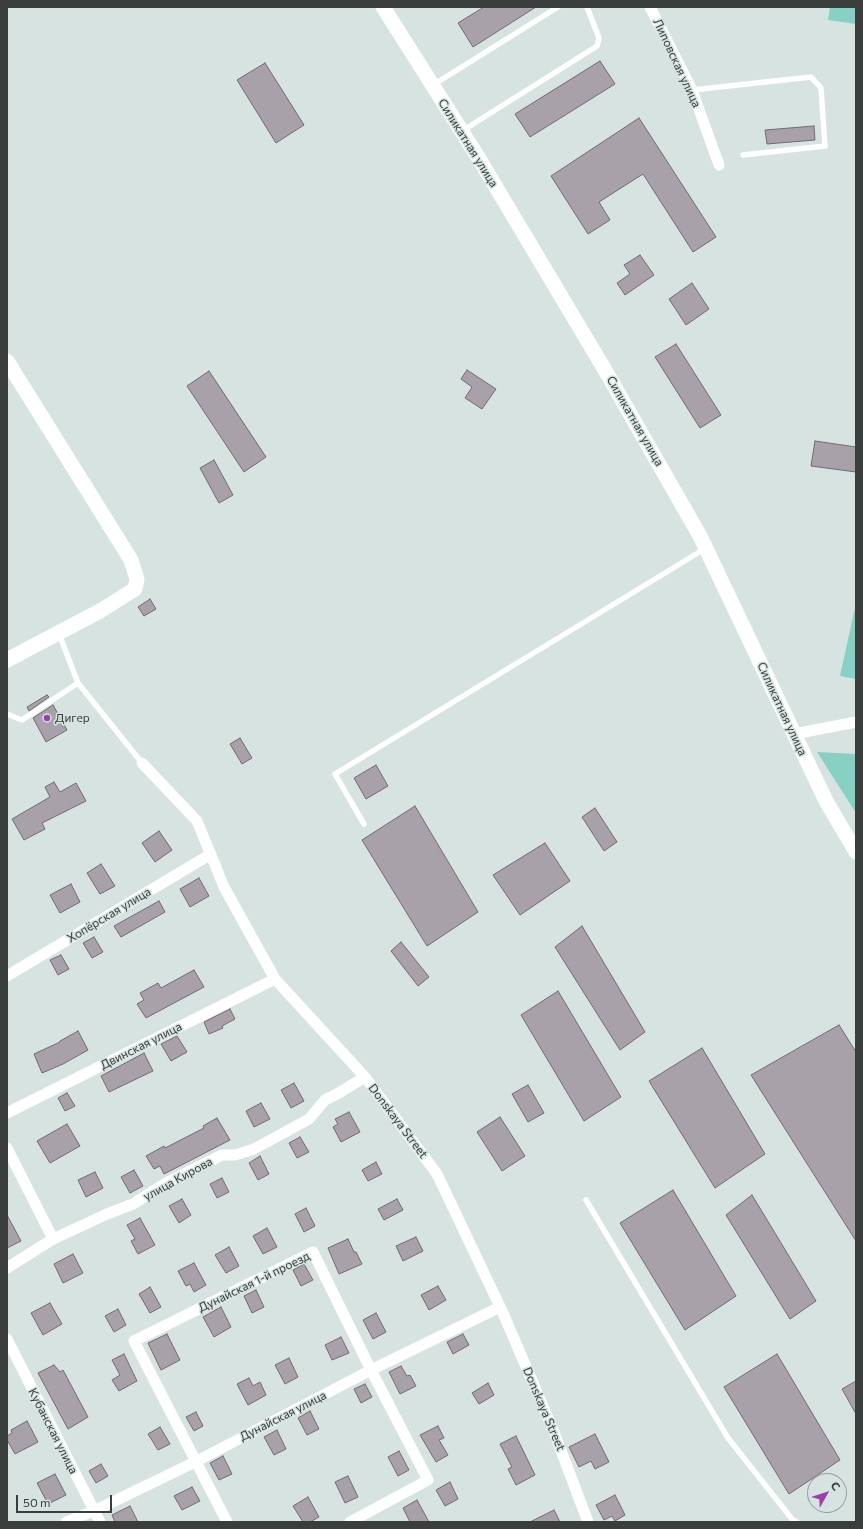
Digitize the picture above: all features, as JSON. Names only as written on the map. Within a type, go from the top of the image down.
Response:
[{"type":"street","name":"Силикатная улица","points":[[383,7],[461,131],[605,370],[706,548],[826,801],[856,852]]},
{"type":"street","name":"Липовская улица","points":[[650,7],[692,90],[719,165]]},
{"type":"street","points":[[7,361],[131,560],[137,579],[135,589],[100,612],[7,660]]},
{"type":"street","points":[[794,734],[856,722]]},
{"type":"street","name":"Donskaya Street","points":[[142,762],[197,820],[224,887],[275,979],[365,1077],[437,1174],[500,1307],[554,1432],[588,1522]]},
{"type":"street","name":"Хопёрская улица","points":[[7,976],[211,854]]},
{"type":"street","name":"Двинская улица","points":[[7,1113],[275,979]]},
{"type":"street","name":"улица Кирова","points":[[7,1268],[53,1239],[107,1214],[133,1204],[166,1183],[222,1155],[235,1155],[254,1149],[309,1119],[325,1100],[365,1077]]},
{"type":"street","points":[[7,1148],[53,1239]]},
{"type":"street","name":"Дунайская 1-й проезд","points":[[227,1522],[134,1341],[313,1252],[371,1370],[428,1480],[350,1522]]},
{"type":"street","name":"Дунайская улица","points":[[66,1522],[94,1511],[195,1462],[371,1370],[500,1307]]},
{"type":"street","name":"Кубанская улица","points":[[7,1339],[100,1522]]},
{"type":"lane","points":[[432,85],[558,7]]},
{"type":"lane","points":[[461,131],[598,46],[599,38],[588,7]]},
{"type":"lane","points":[[692,90],[811,77],[821,88],[826,146],[743,155]]},
{"type":"lane","points":[[364,824],[335,774],[706,548]]},
{"type":"lane","points":[[59,633],[78,683],[142,762]]},
{"type":"lane","points":[[7,714],[22,720],[78,683]]},
{"type":"lane","points":[[586,1200],[728,1438],[792,1519],[797,1522]]},
{"type":"green space","points":[[830,7],[856,7],[856,24],[828,20]]},
{"type":"green space","points":[[856,603],[856,679],[840,676]]},
{"type":"green space","points":[[817,752],[856,754],[856,813]]},
{"type":"building","points":[[484,7],[536,7],[473,47],[458,23]]},
{"type":"building","points":[[600,61],[615,84],[530,137],[515,114]]},
{"type":"building","points":[[265,63],[304,125],[276,143],[237,80]]},
{"type":"building","points":[[639,118],[716,237],[693,252],[643,174],[599,202],[610,220],[588,234],[551,176]]},
{"type":"building","points":[[814,126],[815,140],[767,144],[765,130]]},
{"type":"building","points":[[640,255],[654,275],[625,295],[617,283],[630,274],[624,265]]},
{"type":"building","points":[[692,283],[709,309],[686,325],[669,299]]},
{"type":"building","points":[[676,344],[721,415],[700,428],[655,357]]},
{"type":"building","points":[[467,370],[496,389],[482,409],[465,398],[472,387],[461,379]]},
{"type":"building","points":[[209,371],[266,457],[244,472],[187,386]]},
{"type":"building","points":[[815,441],[856,447],[856,472],[811,466]]},
{"type":"building","points":[[214,460],[233,495],[219,503],[200,468]]},
{"type":"building","points":[[150,599],[156,609],[144,616],[138,607]]},
{"type":"building","points":[[47,695],[49,697],[29,711],[27,707]]},
{"type":"building","name":"Дигер","points":[[53,705],[67,730],[46,742],[33,718]]},
{"type":"building","points":[[240,738],[252,758],[242,764],[230,744]]},
{"type":"building","points":[[376,765],[388,786],[366,799],[354,778]]},
{"type":"building","points":[[54,782],[60,792],[76,783],[86,801],[42,823],[45,829],[24,840],[12,819],[50,797],[45,787]]},
{"type":"building","points":[[415,806],[478,912],[427,946],[362,840]]},
{"type":"building","points":[[595,808],[617,842],[604,851],[582,817]]},
{"type":"building","points":[[159,831],[172,850],[155,862],[142,843]]},
{"type":"building","points":[[545,843],[570,881],[520,915],[493,875]]},
{"type":"building","points":[[101,864],[115,886],[100,894],[87,873]]},
{"type":"building","points":[[199,878],[209,896],[190,907],[180,889]]},
{"type":"building","points":[[71,884],[80,902],[60,913],[50,895]]},
{"type":"building","points":[[159,901],[165,912],[121,937],[114,926]]},
{"type":"building","points":[[582,926],[645,1032],[620,1050],[555,947]]},
{"type":"building","points":[[94,937],[103,952],[92,958],[83,943]]},
{"type":"building","points":[[401,942],[429,977],[418,986],[391,951]]},
{"type":"building","points":[[61,955],[69,969],[58,975],[50,960]]},
{"type":"building","points":[[194,970],[204,987],[146,1018],[137,1004],[144,1000],[140,993],[158,983],[161,988]]},
{"type":"building","points":[[558,991],[621,1097],[584,1121],[521,1015]]},
{"type":"building","points":[[230,1009],[235,1019],[222,1026],[223,1028],[209,1034],[204,1022]]},
{"type":"building","points":[[839,1025],[856,1052],[856,1241],[751,1075]]},
{"type":"building","points":[[78,1031],[88,1050],[63,1064],[42,1073],[34,1054],[60,1042]]},
{"type":"building","points":[[177,1036],[187,1052],[171,1061],[161,1044]]},
{"type":"building","points":[[702,1048],[765,1154],[715,1188],[649,1081]]},
{"type":"building","points":[[144,1053],[153,1071],[109,1092],[101,1076]]},
{"type":"building","points":[[294,1083],[304,1101],[291,1108],[281,1090]]},
{"type":"building","points":[[528,1085],[544,1113],[528,1122],[512,1094]]},
{"type":"building","points":[[67,1093],[75,1106],[65,1111],[58,1098]]},
{"type":"building","points":[[261,1103],[270,1119],[254,1127],[246,1111]]},
{"type":"building","points":[[349,1112],[360,1132],[341,1142],[333,1127],[338,1124],[335,1119]]},
{"type":"building","points":[[500,1117],[525,1156],[502,1171],[477,1132]]},
{"type":"building","points":[[217,1118],[230,1140],[164,1174],[160,1166],[154,1169],[146,1156],[204,1128],[203,1126]]},
{"type":"building","points":[[67,1124],[80,1146],[50,1163],[37,1141]]},
{"type":"building","points":[[300,1137],[309,1152],[297,1158],[289,1143]]},
{"type":"building","points":[[260,1156],[269,1174],[258,1180],[249,1163]]},
{"type":"building","points":[[376,1162],[382,1174],[368,1181],[362,1170]]},
{"type":"building","points":[[134,1170],[143,1186],[130,1193],[121,1177]]},
{"type":"building","points":[[95,1172],[103,1188],[86,1197],[78,1180]]},
{"type":"building","points":[[222,1178],[229,1192],[217,1198],[210,1184]]},
{"type":"building","points":[[673,1190],[736,1296],[685,1330],[620,1223]]},
{"type":"building","points":[[752,1195],[816,1301],[790,1319],[726,1215]]},
{"type":"building","points":[[182,1199],[191,1215],[179,1223],[169,1206]]},
{"type":"building","points":[[397,1199],[403,1210],[384,1220],[378,1209]]},
{"type":"building","points":[[306,1208],[315,1226],[304,1232],[295,1214]]},
{"type":"building","points":[[7,1215],[21,1241],[7,1248]]},
{"type":"building","points":[[140,1218],[155,1245],[138,1254],[131,1241],[135,1239],[127,1225]]},
{"type":"building","points":[[267,1228],[277,1247],[263,1254],[253,1236]]},
{"type":"building","points":[[416,1237],[423,1251],[403,1261],[396,1246]]},
{"type":"building","points":[[348,1239],[362,1264],[339,1274],[328,1248]]},
{"type":"building","points":[[229,1247],[239,1266],[226,1273],[215,1255]]},
{"type":"building","points":[[73,1254],[83,1273],[63,1283],[54,1264]]},
{"type":"building","points":[[194,1263],[206,1285],[194,1292],[190,1284],[186,1286],[178,1271]]},
{"type":"building","points":[[304,1264],[313,1280],[301,1286],[293,1270]]},
{"type":"building","points":[[438,1286],[446,1300],[429,1310],[421,1295]]},
{"type":"building","points":[[150,1287],[161,1307],[150,1313],[139,1294]]},
{"type":"building","points":[[256,1290],[264,1307],[252,1313],[244,1296]]},
{"type":"building","points":[[50,1303],[62,1324],[43,1335],[31,1313]]},
{"type":"building","points":[[221,1307],[231,1327],[214,1337],[203,1317]]},
{"type":"building","points":[[118,1309],[126,1325],[114,1332],[105,1316]]},
{"type":"building","points":[[376,1313],[386,1332],[373,1339],[363,1320]]},
{"type":"building","points":[[167,1334],[180,1360],[161,1370],[148,1343]]},
{"type":"building","points":[[463,1334],[469,1345],[453,1354],[447,1342]]},
{"type":"building","points":[[341,1337],[349,1353],[332,1360],[325,1345]]},
{"type":"building","points":[[124,1354],[137,1381],[119,1391],[112,1380],[120,1375],[112,1360]]},
{"type":"building","points":[[777,1354],[840,1460],[820,1473],[807,1473],[807,1482],[789,1494],[724,1387]]},
{"type":"building","points":[[289,1358],[298,1377],[285,1384],[275,1365]]},
{"type":"building","points":[[54,1365],[60,1372],[63,1370],[88,1417],[68,1429],[38,1373]]},
{"type":"building","points":[[401,1366],[407,1376],[410,1375],[416,1386],[400,1394],[389,1372]]},
{"type":"building","points":[[249,1378],[253,1386],[260,1382],[266,1395],[248,1405],[237,1384]]},
{"type":"building","points":[[856,1381],[856,1414],[842,1389]]},
{"type":"building","points":[[488,1383],[494,1395],[479,1404],[472,1393]]},
{"type":"building","points":[[365,1384],[372,1397],[361,1403],[354,1389]]},
{"type":"building","points":[[310,1411],[319,1429],[307,1435],[298,1418]]},
{"type":"building","points":[[196,1412],[203,1426],[194,1431],[186,1417]]},
{"type":"building","points":[[27,1421],[38,1442],[15,1454],[7,1440],[7,1436],[12,1433],[11,1430]]},
{"type":"building","points":[[438,1426],[444,1438],[439,1440],[448,1455],[436,1462],[420,1435]]},
{"type":"building","points":[[160,1427],[170,1444],[158,1450],[148,1434]]},
{"type":"building","points":[[277,1430],[286,1449],[274,1455],[264,1437]]},
{"type":"building","points":[[595,1434],[609,1462],[595,1469],[591,1461],[579,1467],[569,1447]]},
{"type":"building","points":[[516,1436],[535,1475],[516,1485],[508,1469],[512,1467],[500,1444]]},
{"type":"building","points":[[399,1451],[409,1470],[398,1476],[388,1457]]},
{"type":"building","points":[[223,1456],[232,1474],[219,1480],[210,1463]]},
{"type":"building","points":[[101,1464],[108,1476],[96,1483],[89,1471]]},
{"type":"building","points":[[55,1474],[66,1495],[48,1504],[37,1483]]},
{"type":"building","points":[[348,1476],[358,1497],[345,1503],[335,1482]]},
{"type":"building","points":[[450,1482],[458,1499],[445,1506],[436,1490]]},
{"type":"building","points":[[192,1487],[200,1501],[182,1510],[174,1496]]},
{"type":"building","points":[[615,1495],[625,1515],[615,1521],[612,1516],[604,1520],[596,1505]]},
{"type":"building","points":[[308,1497],[319,1517],[310,1522],[303,1522],[293,1506]]},
{"type":"building","points":[[417,1500],[429,1522],[410,1522],[403,1508]]},
{"type":"building","points":[[130,1506],[138,1522],[115,1522],[112,1515]]},
{"type":"building","points":[[554,1510],[560,1522],[530,1522]]},
{"type":"place","name":"Дигер","points":[[47,718]]}]
